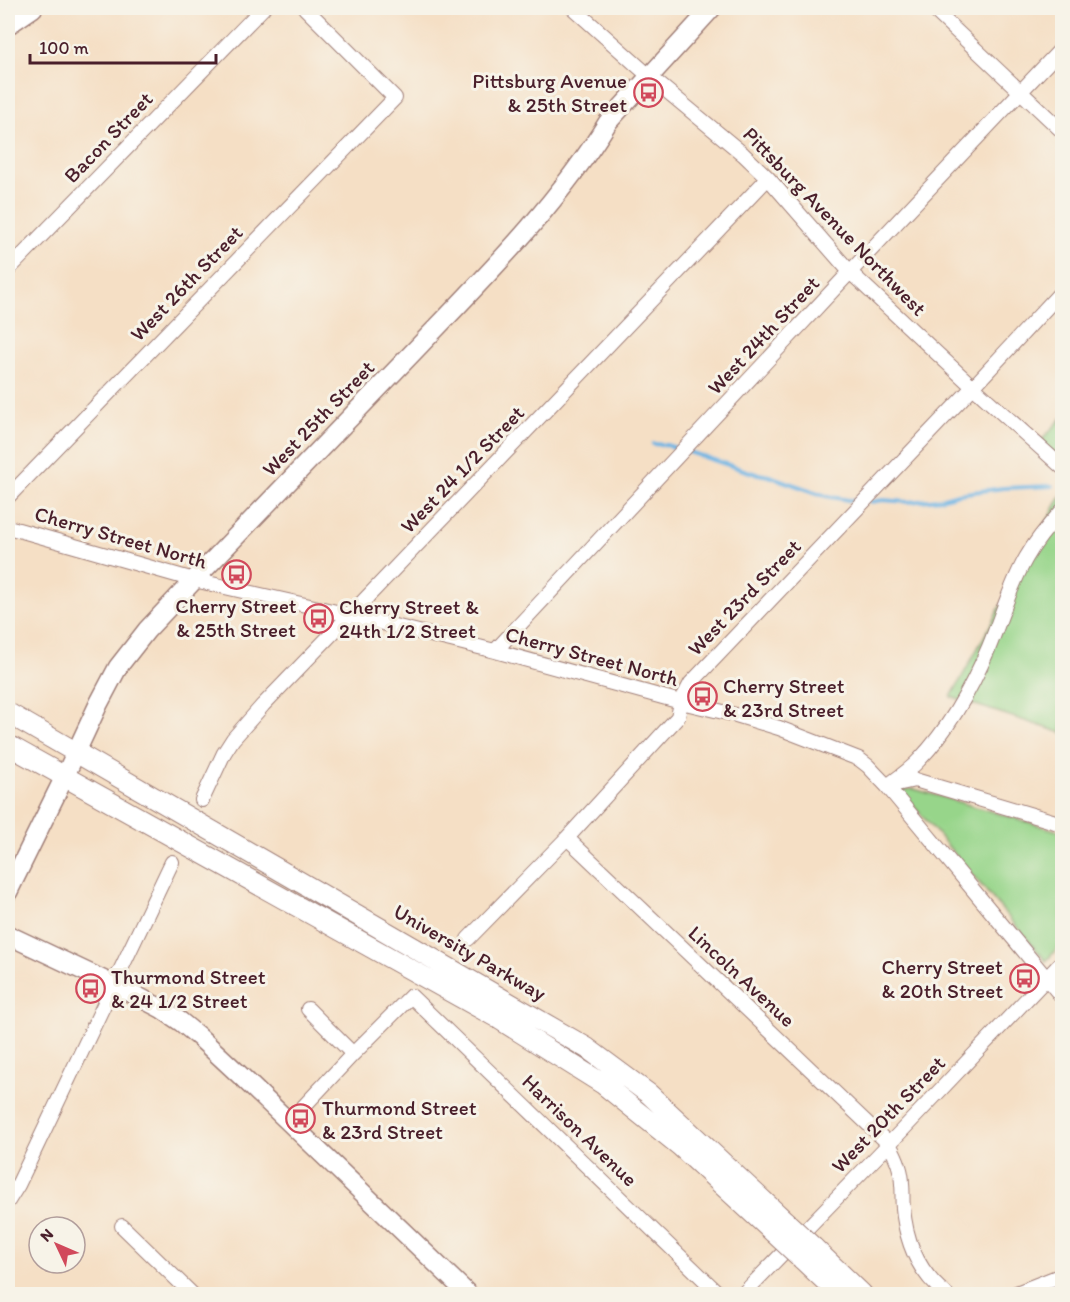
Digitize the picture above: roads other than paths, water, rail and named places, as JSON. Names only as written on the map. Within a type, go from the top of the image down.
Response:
[{"type":"main road","name":"University Parkway","points":[[8,713],[587,1048],[649,1094],[779,1227],[807,1253],[862,1294]]},
{"type":"main road","name":"University Parkway","points":[[8,745],[496,1017],[603,1084],[779,1227]]},
{"type":"main road","name":"University Parkway","points":[[807,1253],[839,1294]]},
{"type":"street","points":[[8,25],[33,8]]},
{"type":"street","name":"Bacon Street","points":[[8,270],[263,8]]},
{"type":"street","name":"West 26th Street","points":[[8,498],[394,98],[305,8]]},
{"type":"street","name":"Pittsburg Avenue Northwest","points":[[573,8],[743,154],[768,178],[850,272],[1062,467]]},
{"type":"street","name":"West 25th Street","points":[[8,892],[118,667],[147,630],[489,273],[565,184],[608,122],[712,8]]},
{"type":"street","points":[[932,8],[1062,131]]},
{"type":"street","name":"West 24th Street","points":[[495,651],[1062,48]]},
{"type":"street","name":"West 24 1/2 Street","points":[[202,800],[224,753],[233,739],[263,705],[768,178]]},
{"type":"street","name":"West 23rd Street","points":[[468,939],[567,838],[678,717],[681,702],[690,683],[1062,291]]},
{"type":"street","points":[[887,786],[918,762],[958,708],[987,652],[1002,610],[1026,558],[1062,511]]},
{"type":"street","name":"Cherry Street North","points":[[8,526],[194,580],[495,651],[736,715],[779,728],[859,759],[887,786],[1062,997]]},
{"type":"street","points":[[887,786],[915,780],[1062,824]]},
{"type":"street","name":"Lincoln Avenue","points":[[567,838],[889,1144]]},
{"type":"street","points":[[8,1201],[18,1185],[172,862]]},
{"type":"street","points":[[8,935],[162,1009],[181,1022],[468,1294]]},
{"type":"street","name":"West 20th Street","points":[[743,1294],[1062,962]]},
{"type":"street","name":"Harrison Avenue","points":[[353,1054],[411,996],[719,1294]]},
{"type":"street","points":[[289,1122],[353,1054],[308,1009]]},
{"type":"street","points":[[889,1144],[901,1171],[904,1216],[914,1252],[925,1275],[946,1294]]},
{"type":"street","points":[[122,1226],[192,1294]]},
{"type":"street","points":[[1014,1294],[1062,1275]]},
{"type":"waterway","points":[[653,444],[679,449]]},
{"type":"waterway","points":[[686,451],[826,496],[860,502]]},
{"type":"waterway","points":[[870,502],[883,500],[908,502],[1003,488],[1052,486]]},
{"type":"place","name":"Pittsburg Avenue & 25th Street","points":[[648,92]]},
{"type":"place","name":"Cherry Street & 25th Street","points":[[236,574]]},
{"type":"place","name":"Cherry Street & 24th 1/2 Street","points":[[318,618]]},
{"type":"place","name":"Cherry Street & 23rd Street","points":[[702,697]]},
{"type":"place","name":"Cherry Street & 20th Street","points":[[1024,978]]},
{"type":"place","name":"Thurmond Street & 24 1/2 Street","points":[[90,988]]},
{"type":"place","name":"Thurmond Street & 23rd Street","points":[[301,1119]]}]
